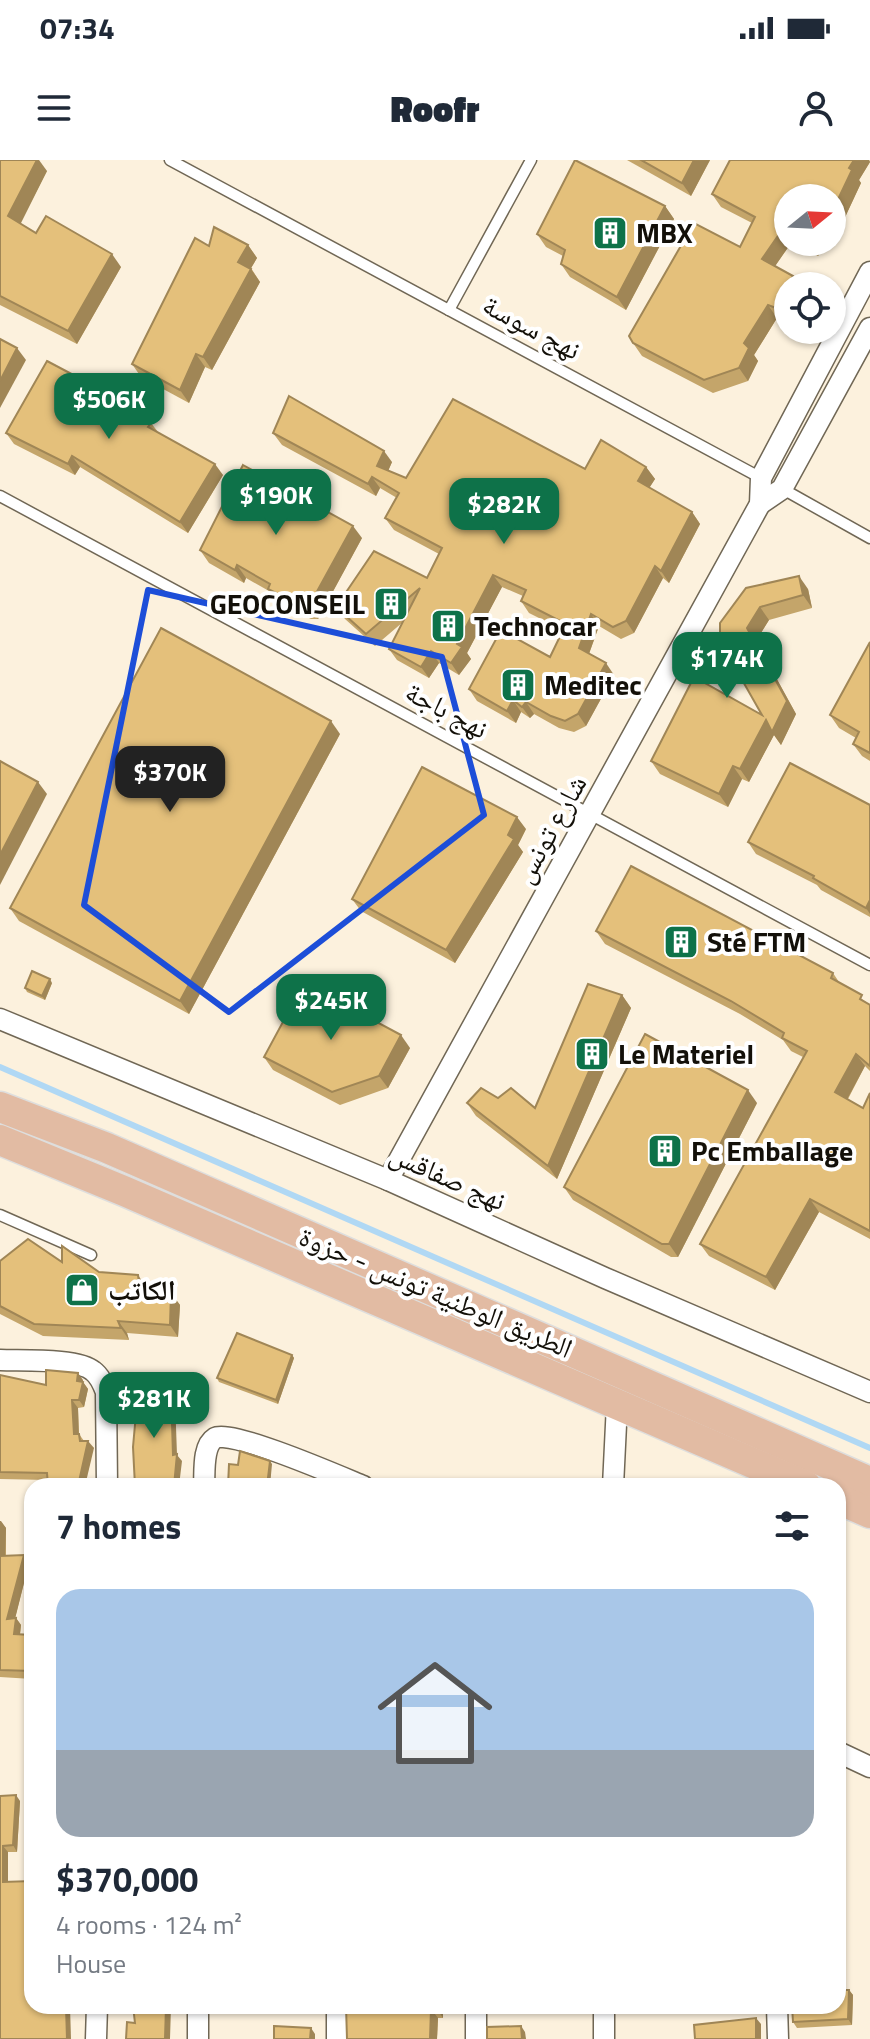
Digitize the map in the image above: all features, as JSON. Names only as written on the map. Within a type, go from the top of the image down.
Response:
[{"type":"main road","name":"الطريق الوطنية تونس - حزوة","points":[[0,1107],[107,1148],[870,1482]]},
{"type":"main road","name":"الطريق الوطنية تونس - حزوة","points":[[0,1140],[788,1478]]},
{"type":"main road","points":[[846,1502],[870,1513]]},
{"type":"street","points":[[760,504],[761,478],[870,272]]},
{"type":"street","points":[[760,504],[782,489],[870,328]]},
{"type":"street","name":"شارع تونس","points":[[388,1180],[760,504]]},
{"type":"street","name":"نهج صفاقس","points":[[0,1019],[388,1180],[870,1392]]},
{"type":"street","points":[[0,1360],[78,1364],[91,1368],[101,1379],[106,1392],[107,1478]]},
{"type":"street","points":[[613,1478],[617,1404]]},
{"type":"street","points":[[205,1478],[208,1447],[214,1438],[225,1436],[276,1451],[321,1478]]},
{"type":"street","points":[[846,1756],[870,1767]]},
{"type":"street","points":[[96,2039],[97,2014]]},
{"type":"street","points":[[198,2014],[198,2039]]},
{"type":"street","points":[[337,2014],[337,2039]]},
{"type":"street","points":[[476,2014],[476,2039]]},
{"type":"street","points":[[604,2014],[604,2039]]},
{"type":"street","points":[[777,2014],[778,2039]]},
{"type":"lane","name":"نهج سوسة","points":[[170,160],[870,538]]},
{"type":"lane","points":[[449,310],[531,160]]},
{"type":"lane","name":"نهج باجة","points":[[0,496],[870,965]]},
{"type":"lane","points":[[0,1215],[91,1255]]},
{"type":"highlighted area","points":[[148,590],[442,657],[484,815],[229,1012],[84,905]]},
{"type":"building","points":[[0,160],[37,160],[8,216],[36,233],[46,216],[112,254],[68,331],[0,296]]},
{"type":"building","name":"MBX","points":[[575,160],[665,206],[617,297],[561,264],[565,250],[537,234]]},
{"type":"building","points":[[641,160],[694,160],[682,183]]},
{"type":"building","points":[[730,160],[854,160],[845,184],[774,184],[774,242],[762,259],[786,272],[774,272],[774,307],[768,305],[744,343],[749,348],[739,368],[704,380],[633,343],[629,336],[694,223],[740,247],[755,217],[712,194]]},
{"type":"building","points":[[214,227],[248,245],[238,262],[251,269],[203,357],[196,354],[180,390],[132,364],[195,238],[209,246]]},
{"type":"building","points":[[0,339],[17,348],[0,381]]},
{"type":"building","points":[[47,361],[100,389],[98,394],[151,423],[148,427],[215,464],[180,522],[72,456],[68,464],[6,433]]},
{"type":"building","points":[[289,396],[384,451],[377,466],[406,478],[453,399],[585,469],[601,440],[646,467],[638,481],[692,512],[661,571],[655,566],[626,621],[613,627],[591,614],[579,648],[606,663],[578,714],[565,721],[526,702],[522,707],[513,700],[507,711],[469,689],[501,630],[550,657],[566,624],[521,601],[526,590],[493,575],[457,644],[462,647],[451,663],[431,651],[421,667],[389,649],[420,588],[366,634],[336,607],[374,551],[427,578],[442,548],[385,518],[399,493],[372,477],[368,484],[273,433]]},
{"type":"building","points":[[243,465],[353,526],[309,606],[302,606],[268,589],[270,584],[237,565],[235,570],[200,550]]},
{"type":"building","points":[[799,576],[803,595],[760,607],[747,628],[787,701],[772,732],[766,720],[740,769],[733,766],[719,794],[651,761],[694,677],[762,715],[720,641],[720,623],[746,588]]},
{"type":"building","points":[[161,628],[331,721],[180,1001],[10,908]]},
{"type":"building","points":[[870,642],[870,753],[853,744],[859,732],[830,715]]},
{"type":"building","points":[[0,761],[38,782],[0,855]]},
{"type":"building","points":[[790,763],[870,805],[870,900],[866,908],[814,876],[748,842]]},
{"type":"building","points":[[422,767],[517,817],[508,835],[514,839],[446,950],[352,899]]},
{"type":"building","points":[[631,866],[833,973],[831,978],[862,995],[860,999],[870,1005],[870,1066],[856,1054],[835,1092],[863,1108],[870,1093],[870,1231],[810,1199],[766,1277],[700,1244],[807,1051],[782,1038],[784,1033],[731,1001],[596,931]]},
{"type":"building","points":[[32,971],[50,979],[42,996],[25,988]]},
{"type":"building","points":[[304,983],[401,1035],[379,1076],[332,1092],[264,1057]]},
{"type":"building","name":"Le Materiel","points":[[588,984],[622,995],[548,1166],[467,1103],[481,1088],[498,1098],[511,1088],[535,1108]]},
{"type":"building","name":"Pc Emballage","points":[[645,1034],[748,1090],[669,1244],[662,1244],[564,1187]]},
{"type":"building","points":[[28,1239],[62,1262],[62,1246],[99,1272],[138,1275],[140,1290],[171,1293],[170,1325],[118,1321],[121,1328],[34,1324],[0,1306],[0,1261]]},
{"type":"building","points":[[237,1333],[292,1355],[276,1400],[217,1378]]},
{"type":"building","points":[[46,1370],[78,1373],[77,1381],[83,1382],[79,1400],[72,1400],[74,1434],[79,1434],[80,1441],[88,1441],[80,1478],[47,1478],[47,1473],[0,1472],[0,1375],[46,1385]]},
{"type":"building","points":[[138,1391],[171,1391],[173,1455],[177,1454],[175,1478],[135,1478],[133,1447]]},
{"type":"building","points":[[240,1451],[270,1461],[268,1478],[228,1478],[229,1464],[238,1465]]},
{"type":"building","points":[[24,1555],[7,1619],[16,1618],[14,1634],[24,1635],[24,1671],[0,1670],[0,1556]]},
{"type":"building","points":[[16,1795],[13,1845],[3,1846],[3,1882],[24,1881],[24,2014],[66,2014],[67,2039],[0,2039],[0,1796]]},
{"type":"building","points":[[846,1990],[849,1990],[848,2019],[793,2022],[792,2014],[846,2014]]},
{"type":"building","points":[[134,2014],[166,2014],[165,2039],[126,2039],[127,2022],[135,2023]]},
{"type":"building","points":[[346,2014],[431,2014],[430,2039],[347,2039]]},
{"type":"building","points":[[756,2018],[756,2039],[695,2039],[694,2025]]},
{"type":"building","points":[[274,2026],[311,2028],[310,2039],[274,2039]]},
{"type":"building","points":[[521,2026],[522,2039],[487,2039],[487,2027]]},
{"type":"waterway","points":[[0,1067],[870,1448]]},
{"type":"place","name":"MBX","points":[[610,233]]},
{"type":"place","name":"GEOCONSEIL","points":[[391,604]]},
{"type":"place","name":"Technocar","points":[[448,626]]},
{"type":"place","name":"Meditec","points":[[518,685]]},
{"type":"place","name":"Sté FTM","points":[[681,942]]},
{"type":"place","name":"Le Materiel","points":[[592,1054]]},
{"type":"place","name":"Pc Emballage","points":[[665,1151]]},
{"type":"place","name":"الكاتب","points":[[82,1290]]}]
